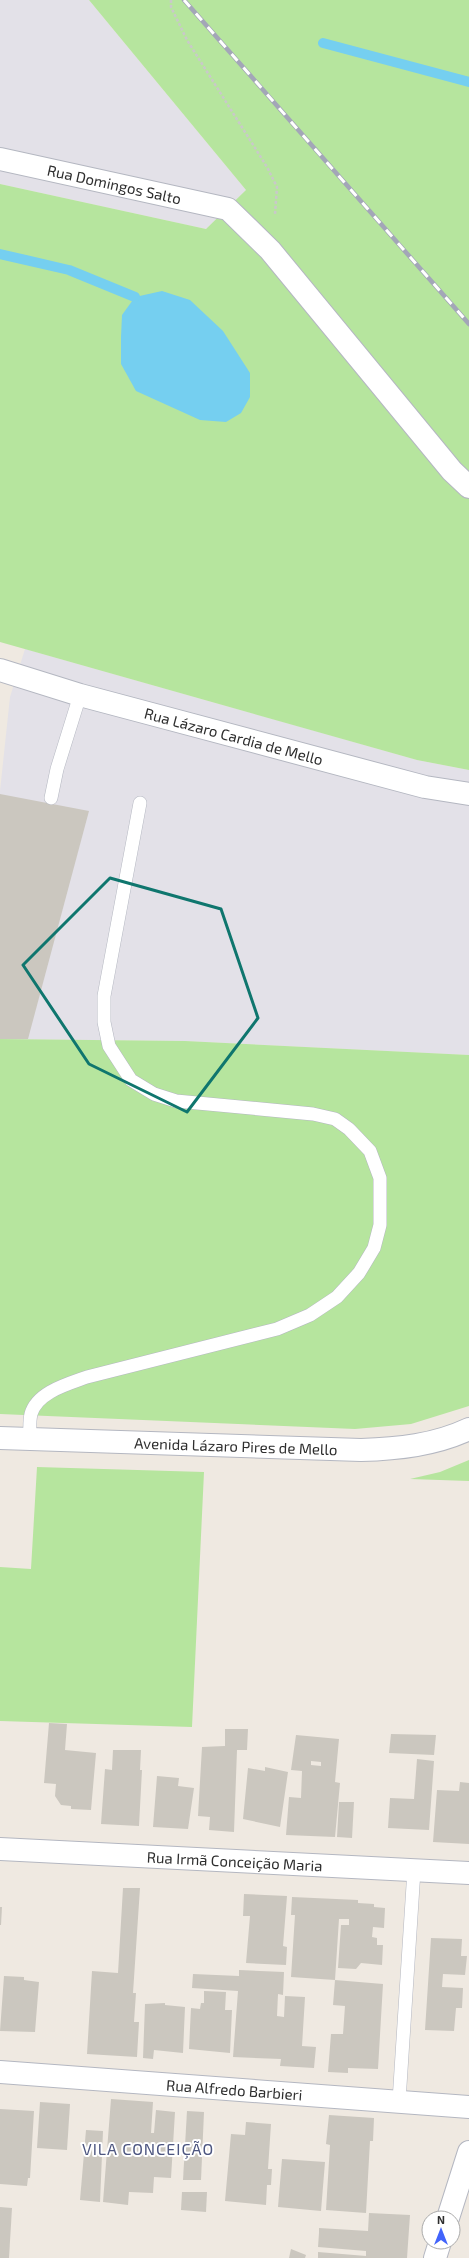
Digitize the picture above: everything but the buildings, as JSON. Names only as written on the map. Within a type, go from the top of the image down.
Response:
[{"type":"street","name":"Rua Domingos Salto","points":[[0,159],[228,209],[270,250]]},
{"type":"street","points":[[270,250],[452,471],[469,488]]},
{"type":"street","name":"Rua Lázaro Cardia de Mello","points":[[0,670],[80,695],[425,787],[469,794]]},
{"type":"street","name":"Avenida Lázaro Pires de Mello","points":[[0,1438],[361,1450],[390,1449],[421,1444],[469,1429]]},
{"type":"street","name":"Rua Irmã Conceição Maria","points":[[0,1849],[469,1873]]},
{"type":"street","name":"Rua Alfredo Barbieri","points":[[0,2072],[399,2100],[469,2107]]},
{"type":"street","points":[[451,2210],[469,2152]]},
{"type":"lane","points":[[51,798],[57,769],[80,695]]},
{"type":"lane","points":[[30,1439],[30,1416],[33,1407],[45,1395],[64,1385],[110,1371],[277,1329],[310,1315],[337,1297],[359,1273],[374,1248],[380,1225],[380,1178],[370,1152],[350,1128],[335,1119],[313,1114],[176,1101],[154,1094],[131,1080],[118,1063],[109,1046],[104,1022],[104,996],[140,803]]},
{"type":"lane","points":[[399,2100],[414,1870]]},
{"type":"path","points":[[171,0],[171,6],[187,40],[259,153],[277,187],[270,250]]},
{"type":"highlighted area","points":[[110,878],[221,909],[258,1018],[187,1112],[89,1064],[23,965]]},
{"type":"shaded area","points":[[0,0],[89,0],[246,190],[206,229],[0,184]]},
{"type":"shaded area","points":[[25,649],[417,760],[469,770],[469,1055],[185,1041],[0,1039],[0,791],[10,697]]},
{"type":"green space","points":[[89,0],[469,0],[469,770],[417,760],[0,642],[0,184],[206,229],[246,190]]},
{"type":"green space","points":[[0,1039],[185,1041],[469,1055],[469,1406],[411,1424],[355,1429],[0,1414]]},
{"type":"green space","points":[[469,1460],[469,1481],[410,1479],[440,1472]]},
{"type":"green space","points":[[37,1467],[204,1472],[192,1727],[0,1721],[0,1567],[31,1569]]},
{"type":"water","points":[[162,291],[190,300],[223,331],[250,373],[250,397],[241,413],[226,422],[200,420],[136,391],[121,364],[122,315],[135,297]]},
{"type":"waterway","points":[[323,43],[469,82]]},
{"type":"waterway","points":[[0,254],[69,270],[135,297]]},
{"type":"railway","points":[[184,0],[469,324]]},
{"type":"district","name":"VILA CONCEIÇÃO","points":[[148,2148]]}]
